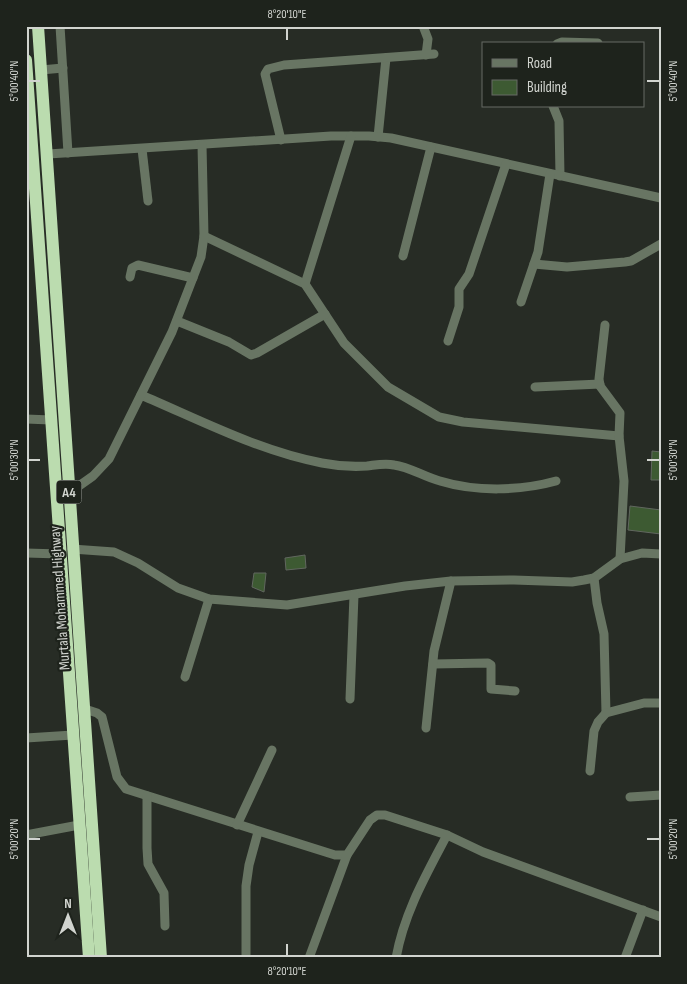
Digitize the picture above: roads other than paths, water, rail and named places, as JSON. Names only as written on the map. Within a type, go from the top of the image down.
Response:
[{"type":"highway","name":"Murtala Mohammed Highway","points":[[38,26],[101,958]]},
{"type":"highway","name":"Murtala Mohammed Highway","points":[[26,60],[30,177],[51,420],[89,958]]},
{"type":"street","points":[[60,26],[68,153]]},
{"type":"street","points":[[282,140],[265,74],[268,68],[284,65],[430,55],[428,39],[423,26]]},
{"type":"street","points":[[378,137],[386,58]]},
{"type":"street","points":[[41,70],[63,68]]},
{"type":"street","points":[[554,108],[558,121],[560,176]]},
{"type":"street","points":[[305,284],[351,136]]},
{"type":"street","points":[[48,154],[351,136],[378,137],[661,198]]},
{"type":"street","points":[[69,492],[93,476],[109,459],[177,321],[202,257],[204,236],[202,145]]},
{"type":"street","points":[[403,256],[431,147]]},
{"type":"street","points":[[142,149],[148,201]]},
{"type":"street","points":[[448,341],[458,307],[459,289],[469,274],[506,164]]},
{"type":"street","points":[[521,302],[538,252],[550,174]]},
{"type":"street","points":[[204,236],[305,284],[344,343],[388,387],[439,417],[463,422],[619,436]]},
{"type":"street","points":[[534,264],[567,267],[625,262],[631,261],[661,244]]},
{"type":"street","points":[[130,277],[132,268],[138,265],[193,278]]},
{"type":"street","points":[[177,321],[228,342],[251,355],[325,314]]},
{"type":"street","points":[[605,325],[599,379],[600,384],[620,413],[619,436],[624,481],[620,559]]},
{"type":"street","points":[[535,387],[600,384]]},
{"type":"street","points":[[141,395],[251,442],[321,463],[344,467],[392,464],[438,481],[467,487],[520,488],[556,481]]},
{"type":"street","points":[[26,419],[51,420]]},
{"type":"street","points":[[72,549],[114,552],[138,563],[178,588],[209,600],[287,606],[451,581],[514,580],[572,582],[594,578],[620,559],[642,553],[661,554]]},
{"type":"street","points":[[26,553],[60,554]]},
{"type":"street","points":[[594,578],[604,634],[606,713]]},
{"type":"street","points":[[426,728],[434,651],[451,581]]},
{"type":"street","points":[[350,699],[354,595]]},
{"type":"street","points":[[185,677],[209,600]]},
{"type":"street","points":[[433,664],[488,663],[490,665],[491,689],[515,691]]},
{"type":"street","points":[[590,770],[594,731],[598,722],[606,713],[644,703],[661,703]]},
{"type":"street","points":[[85,709],[102,717],[117,776],[126,789],[335,855],[347,855]]},
{"type":"street","points":[[26,738],[73,735]]},
{"type":"street","points":[[237,825],[272,750]]},
{"type":"street","points":[[630,797],[661,795]]},
{"type":"street","points":[[147,796],[148,864],[164,893],[165,926]]},
{"type":"street","points":[[309,958],[347,855],[370,820],[377,816],[386,815],[447,835],[483,852],[521,864],[661,916]]},
{"type":"street","points":[[26,835],[79,825]]},
{"type":"street","points":[[246,958],[246,886],[249,865],[258,832]]},
{"type":"street","points":[[396,958],[399,940],[410,907],[447,835]]},
{"type":"street","points":[[625,958],[643,910]]}]
